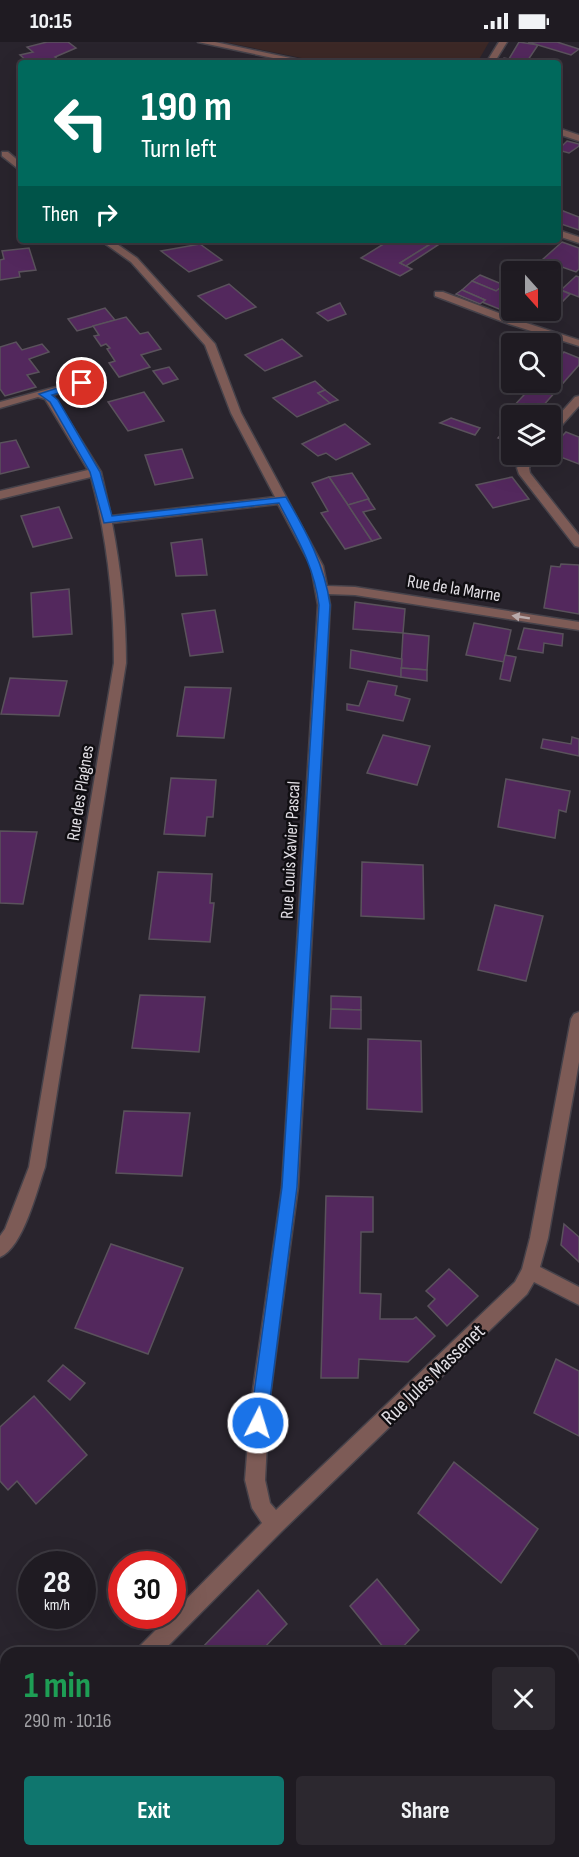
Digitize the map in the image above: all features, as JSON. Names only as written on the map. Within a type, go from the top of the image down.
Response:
[{"type":"street","points":[[202,42],[295,60]]},
{"type":"street","points":[[492,60],[503,42]]},
{"type":"street","points":[[561,132],[579,138]]},
{"type":"street","points":[[5,154],[18,165]]},
{"type":"street","points":[[561,234],[579,240]]},
{"type":"street","name":"Rue Louis Xavier Pascal","points":[[109,243],[134,260],[210,344],[236,413],[316,566],[324,605],[290,1187],[260,1404],[255,1480],[262,1508],[275,1524]]},
{"type":"street","points":[[439,294],[513,322],[579,343]]},
{"type":"street","points":[[0,405],[82,383]]},
{"type":"street","name":"Rue des Plagnes","points":[[0,1249],[12,1234],[37,1167],[120,663],[120,616],[107,520],[95,472],[53,400],[44,394]]},
{"type":"street","points":[[561,419],[579,399]]},
{"type":"street","points":[[525,465],[523,468],[525,474],[579,543]]},
{"type":"street","points":[[0,495],[95,472]]},
{"type":"street","points":[[107,520],[282,500]]},
{"type":"street","name":"Rue de la Marne","points":[[322,590],[355,591],[579,626]]},
{"type":"street","name":"Rue Jules Massenet","points":[[153,1647],[275,1524],[521,1288],[530,1271],[539,1238],[579,1019]]},
{"type":"street","points":[[530,1271],[579,1296]]},
{"type":"shaded area","points":[[224,42],[489,42],[479,60],[311,60]]},
{"type":"building","points":[[47,42],[68,42],[76,48],[55,57],[59,60],[26,60],[20,55],[33,52],[27,47]]},
{"type":"building","points":[[519,42],[538,45],[528,60],[503,60],[504,58],[509,59]]},
{"type":"building","points":[[528,42],[557,42],[579,49],[571,55]]},
{"type":"building","points":[[567,141],[579,144],[569,153],[561,151],[561,147]]},
{"type":"building","points":[[561,210],[579,217],[579,230],[561,224]]},
{"type":"building","points":[[385,243],[432,243],[400,263],[412,269],[400,276],[361,258]]},
{"type":"building","points":[[432,243],[438,245],[406,266],[400,263]]},
{"type":"building","points":[[561,243],[579,248],[579,269],[576,272],[561,267],[561,261],[542,260]]},
{"type":"building","points":[[200,244],[222,260],[189,272],[161,251]]},
{"type":"building","points":[[29,248],[36,270],[19,272],[20,277],[0,280],[0,260],[4,259],[2,251]]},
{"type":"building","points":[[480,275],[501,284],[501,287],[496,291],[472,281]]},
{"type":"building","points":[[576,276],[579,277],[579,297],[561,290]]},
{"type":"building","points":[[472,281],[496,291],[501,287],[501,310],[482,302],[485,300],[462,290]]},
{"type":"building","points":[[229,284],[256,307],[226,319],[198,296]]},
{"type":"building","points":[[462,290],[485,300],[480,304],[456,294]]},
{"type":"building","points":[[561,290],[570,294],[561,303]]},
{"type":"building","points":[[340,303],[346,314],[328,321],[317,313]]},
{"type":"building","points":[[105,308],[115,320],[77,331],[68,319]]},
{"type":"building","points":[[126,317],[140,334],[148,332],[161,349],[141,355],[150,367],[119,377],[109,363],[115,361],[107,349],[110,348],[106,344],[101,346],[94,336],[99,335],[93,326]]},
{"type":"building","points":[[282,339],[302,356],[265,371],[245,355]]},
{"type":"building","points":[[16,342],[22,350],[42,344],[49,352],[29,359],[39,372],[27,375],[36,387],[5,396],[0,389],[0,347]]},
{"type":"building","points":[[564,352],[579,358],[579,365],[561,385],[561,355]]},
{"type":"building","points":[[169,367],[178,379],[163,384],[153,371]]},
{"type":"building","points":[[315,381],[325,390],[318,393],[330,403],[297,417],[273,398]]},
{"type":"building","points":[[325,390],[338,400],[330,403],[318,393]]},
{"type":"building","points":[[144,392],[164,421],[128,431],[108,402]]},
{"type":"building","points":[[526,393],[554,393],[544,405],[515,405]]},
{"type":"building","points":[[451,418],[480,428],[475,435],[440,423]]},
{"type":"building","points":[[345,424],[370,444],[336,460],[326,453],[318,456],[302,444]]},
{"type":"building","points":[[566,432],[579,437],[579,464],[561,457],[561,437]]},
{"type":"building","points":[[16,440],[29,467],[0,474],[0,443]]},
{"type":"building","points":[[182,449],[193,478],[155,485],[145,455]]},
{"type":"building","points":[[352,473],[369,499],[348,505],[329,477]]},
{"type":"building","points":[[329,477],[372,541],[345,549],[321,513],[328,511],[312,483]]},
{"type":"building","points":[[512,477],[529,499],[493,508],[476,485]]},
{"type":"building","points":[[368,499],[375,509],[363,512],[381,538],[372,541],[348,505]]},
{"type":"building","points":[[59,507],[72,538],[33,547],[21,516]]},
{"type":"building","points":[[202,539],[207,575],[176,576],[171,543]]},
{"type":"building","points":[[561,564],[579,565],[579,614],[544,608],[551,566],[560,567]]},
{"type":"building","points":[[69,589],[72,634],[33,637],[31,593]]},
{"type":"building","points":[[355,602],[405,609],[403,633],[353,629]]},
{"type":"building","points":[[215,610],[223,652],[190,656],[182,614]]},
{"type":"building","points":[[474,623],[511,630],[504,662],[466,655]]},
{"type":"building","points":[[524,628],[563,634],[562,646],[544,643],[543,653],[518,649]]},
{"type":"building","points":[[403,633],[429,636],[427,670],[401,668]]},
{"type":"building","points":[[351,650],[402,659],[401,677],[350,668]]},
{"type":"building","points":[[505,655],[516,657],[510,681],[500,679]]},
{"type":"building","points":[[401,668],[427,670],[427,681],[401,677]]},
{"type":"building","points":[[10,678],[67,681],[59,716],[1,714]]},
{"type":"building","points":[[368,681],[397,686],[395,695],[410,699],[403,721],[347,710],[347,704],[359,706]]},
{"type":"building","points":[[185,687],[231,688],[224,738],[177,736]]},
{"type":"building","points":[[383,735],[430,746],[417,785],[367,773]]},
{"type":"building","points":[[572,737],[579,739],[579,756],[541,748],[543,739],[571,744]]},
{"type":"building","points":[[171,778],[216,780],[213,817],[207,817],[205,836],[164,834]]},
{"type":"building","points":[[506,779],[570,791],[566,812],[559,810],[555,838],[498,827]]},
{"type":"building","points":[[0,831],[37,832],[23,904],[0,903]]},
{"type":"building","points":[[362,862],[423,865],[424,919],[361,916]]},
{"type":"building","points":[[158,872],[212,874],[210,903],[214,903],[210,942],[149,939]]},
{"type":"building","points":[[495,905],[543,916],[526,981],[478,970]]},
{"type":"building","points":[[140,995],[205,997],[199,1052],[132,1048]]},
{"type":"building","points":[[331,996],[361,997],[361,1010],[331,1009]]},
{"type":"building","points":[[331,1009],[361,1010],[361,1029],[330,1028]]},
{"type":"building","points":[[368,1039],[421,1041],[422,1112],[367,1109]]},
{"type":"building","points":[[124,1111],[190,1113],[182,1176],[116,1173]]},
{"type":"building","points":[[326,1196],[373,1197],[373,1232],[361,1232],[360,1293],[381,1294],[380,1319],[413,1319],[416,1317],[435,1336],[408,1362],[359,1359],[358,1378],[321,1378]]},
{"type":"building","points":[[564,1224],[579,1237],[579,1262],[561,1245]]},
{"type":"building","points":[[111,1244],[183,1268],[148,1354],[75,1328]]},
{"type":"building","points":[[449,1269],[478,1296],[447,1326],[428,1306],[435,1299],[426,1291]]},
{"type":"building","points":[[556,1359],[579,1371],[579,1436],[534,1413]]},
{"type":"building","points":[[63,1365],[85,1383],[70,1400],[48,1381]]},
{"type":"building","points":[[34,1396],[87,1455],[36,1504],[17,1481],[8,1490],[0,1481],[0,1427]]},
{"type":"building","points":[[454,1462],[538,1529],[501,1583],[418,1513]]},
{"type":"building","points":[[377,1579],[419,1630],[403,1647],[383,1647],[350,1606]]},
{"type":"building","points":[[258,1590],[287,1624],[265,1647],[203,1647]]},
{"type":"route","points":[[82,383],[44,394],[53,400],[95,472],[107,520],[282,500],[316,566],[322,590],[324,605],[290,1187],[258,1423]]}]
